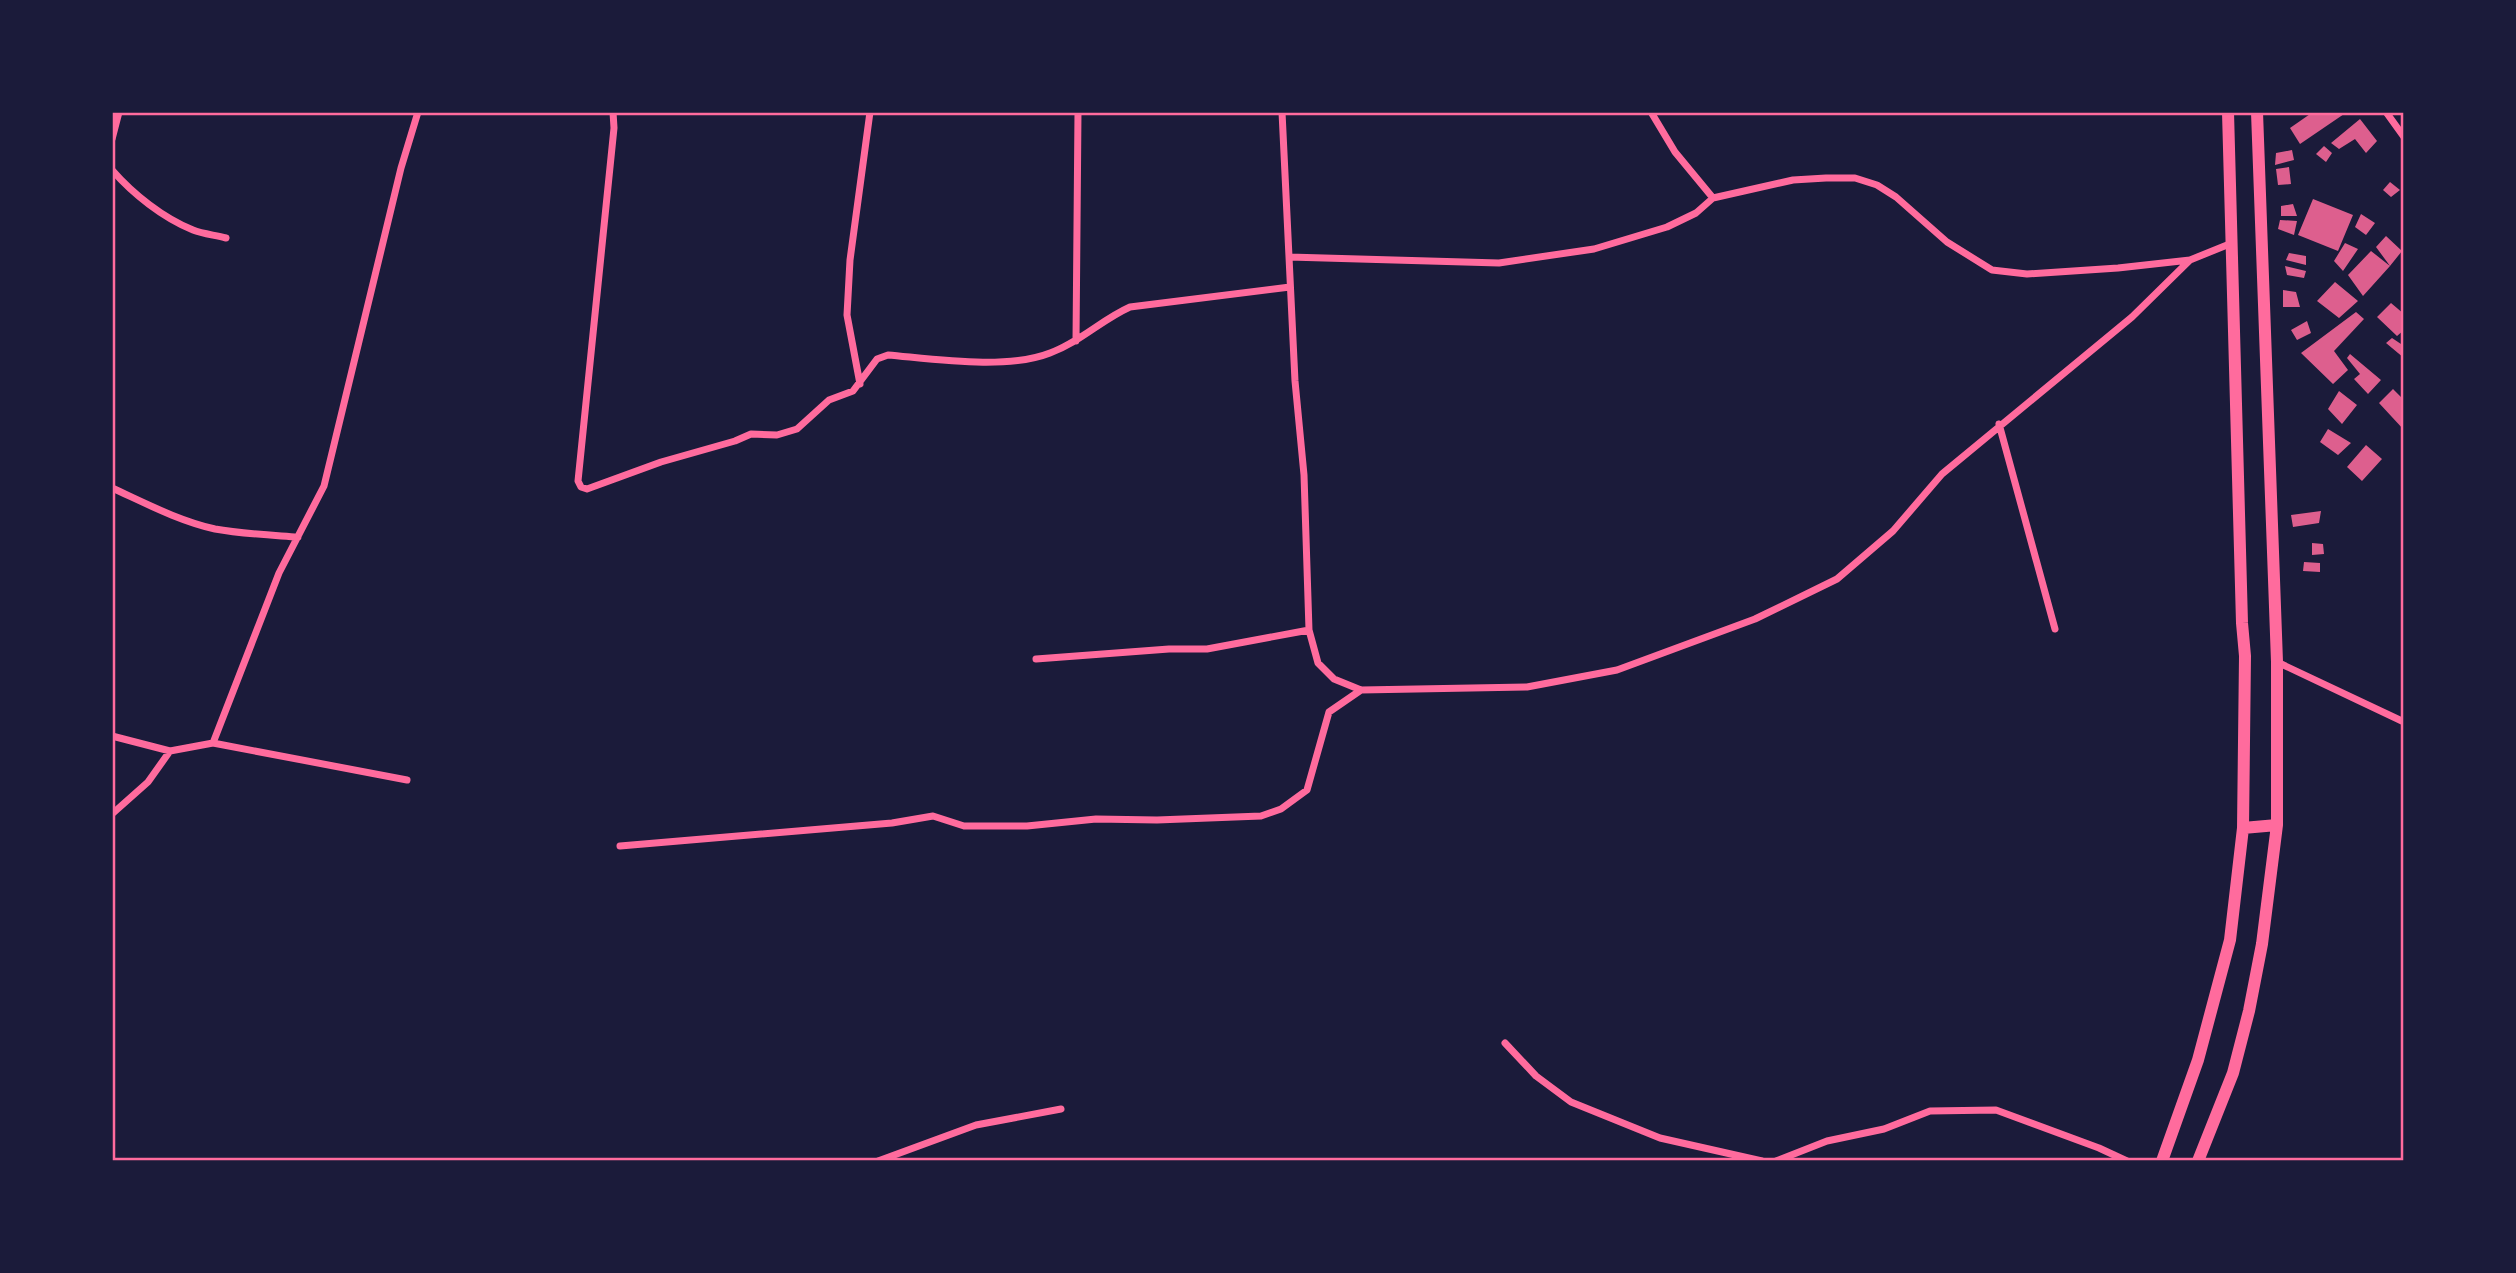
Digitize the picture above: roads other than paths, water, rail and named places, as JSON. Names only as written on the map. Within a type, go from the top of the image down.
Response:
[{"type":"street","points":[[112,139],[119,112]]},
{"type":"street","points":[[213,743],[279,573],[324,486],[401,168],[418,112]]},
{"type":"street","points":[[612,112],[614,128],[578,481],[581,486],[593,488],[661,462],[751,434],[777,435],[797,429],[829,400],[847,394],[860,384],[877,359],[888,355],[971,361],[1022,359],[1048,354],[1076,341],[1108,316],[1129,307],[1290,287]]},
{"type":"street","points":[[860,384],[847,315],[850,260],[870,112]]},
{"type":"street","points":[[1076,341],[1078,112]]},
{"type":"street","points":[[1282,112],[1295,381],[1304,475],[1309,630],[1318,663],[1334,679],[1361,691],[1527,687],[1618,670],[1755,619],[1837,579],[1893,531],[1942,474],[1999,424],[2132,317],[2190,260]]},
{"type":"street","points":[[1651,112],[1675,152],[1713,198]]},
{"type":"street","points":[[2162,1161],[2198,1060],[2230,940],[2243,828],[2245,656],[2228,112]]},
{"type":"street","points":[[2198,1161],[2233,1073],[2249,1011],[2262,944],[2277,825],[2277,662],[2257,112]]},
{"type":"street","points":[[2386,112],[2404,137]]},
{"type":"street","points":[[112,170],[141,197],[166,215],[193,230],[226,238]]},
{"type":"street","points":[[1289,257],[1499,263],[1594,249],[1667,227],[1696,213],[1713,198],[1793,180],[1855,178],[1877,185],[1896,197],[1947,242],[1992,270],[2038,274],[2190,260],[2232,243]]},
{"type":"street","points":[[1999,424],[2055,629]]},
{"type":"street","points":[[112,488],[166,512],[213,528],[298,537]]},
{"type":"street","points":[[1036,659],[1168,649],[1208,649],[1309,630]]},
{"type":"street","points":[[2277,662],[2404,722]]},
{"type":"street","points":[[620,846],[892,823],[933,816],[964,826],[1027,827],[1096,819],[1261,817],[1281,809],[1307,790],[1329,712],[1361,691]]},
{"type":"street","points":[[112,736],[170,751],[213,743],[407,780]]},
{"type":"street","points":[[112,814],[148,782],[170,751]]},
{"type":"street","points":[[2243,828],[2277,825]]},
{"type":"street","points":[[1505,1043],[1536,1076],[1571,1102],[1660,1138],[1762,1161]]},
{"type":"street","points":[[878,1161],[976,1125],[1061,1109]]},
{"type":"street","points":[[1776,1161],[1827,1141],[1884,1129],[1930,1111],[1996,1110],[2127,1161]]}]
